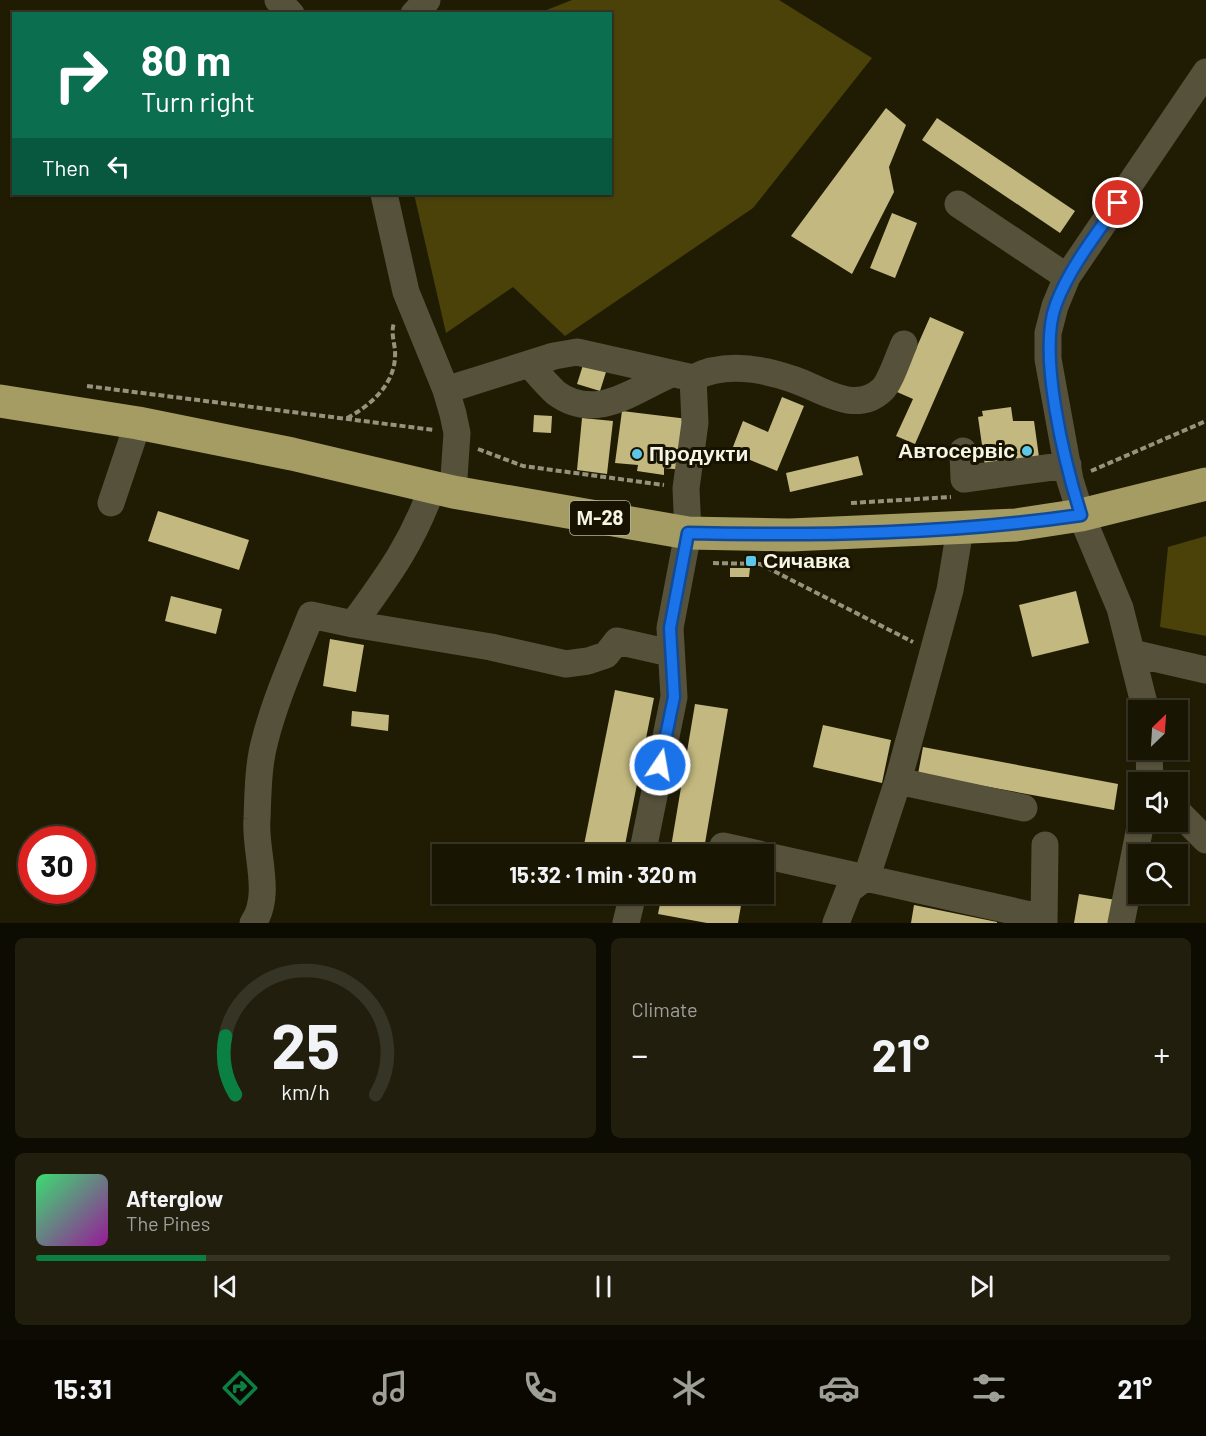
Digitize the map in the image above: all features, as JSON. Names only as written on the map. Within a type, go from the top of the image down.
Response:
[{"type":"highway","name":"М-28","points":[[0,401],[138,423],[292,454],[443,490],[688,533],[790,535],[1016,525],[1081,515],[1206,484]]},
{"type":"street","points":[[278,0],[289,12]]},
{"type":"street","points":[[416,12],[427,0]]},
{"type":"street","points":[[1143,700],[1120,608],[1081,515],[1068,465],[1048,359],[1048,333],[1055,306],[1067,277],[1206,72]]},
{"type":"street","points":[[353,624],[407,548],[419,525],[443,490],[457,433],[446,390],[406,292],[384,195]]},
{"type":"street","points":[[958,204],[1067,277]]},
{"type":"street","points":[[530,365],[556,393],[576,404],[591,406],[610,403],[681,376],[728,368],[768,372],[795,380],[825,395],[847,400],[867,399],[883,390],[904,344]]},
{"type":"street","points":[[446,390],[554,356],[577,352],[681,376]]},
{"type":"street","points":[[644,844],[674,697],[670,628],[688,533],[686,488],[695,423],[681,376]]},
{"type":"street","points":[[111,503],[138,423]]},
{"type":"street","points":[[963,451],[964,479],[1068,465]]},
{"type":"street","points":[[836,923],[849,890],[867,876],[898,781],[950,590],[960,529]]},
{"type":"street","points":[[257,921],[261,890],[256,822],[264,743],[278,698],[311,615],[491,647],[566,664],[588,661],[606,655],[617,641],[670,653]]},
{"type":"street","points":[[1132,653],[1206,670]]},
{"type":"street","points":[[898,781],[1024,808]]},
{"type":"street","points":[[1188,822],[1206,840]]},
{"type":"street","points":[[1121,923],[1139,832]]},
{"type":"street","points":[[774,857],[867,876],[1044,921],[1045,845]]},
{"type":"street","points":[[626,923],[631,904]]},
{"type":"path","points":[[346,418],[364,409],[379,395],[393,371],[395,356],[392,328],[406,292]]},
{"type":"path","points":[[80,385],[457,433],[483,453],[523,465],[686,488]]},
{"type":"path","points":[[713,563],[760,564],[933,651]]},
{"type":"shaded area","points":[[572,0],[779,0],[872,58],[753,208],[565,336],[513,287],[446,333],[414,195],[612,195],[612,12],[542,12]]},
{"type":"shaded area","points":[[1206,536],[1206,636],[1160,627],[1168,547]]},
{"type":"building","points":[[886,108],[906,125],[889,167],[894,192],[852,274],[791,236]]},
{"type":"building","points":[[937,118],[1075,211],[1060,233],[922,140]]},
{"type":"building","points":[[892,213],[917,223],[895,278],[870,268]]},
{"type":"building","points":[[930,317],[964,332],[915,444],[896,436],[913,399],[897,392]]},
{"type":"building","points":[[583,365],[606,372],[600,391],[577,384]]},
{"type":"building","points":[[782,397],[804,406],[777,471],[731,452],[743,421],[768,432]]},
{"type":"building","points":[[1011,407],[1013,421],[1034,421],[1039,457],[985,466],[978,417],[983,416],[982,411]]},
{"type":"building","points":[[622,411],[688,419],[683,470],[664,468],[664,475],[637,471],[638,465],[615,463]]},
{"type":"building","points":[[534,415],[552,416],[551,433],[533,432]]},
{"type":"building","points":[[582,418],[613,421],[607,474],[577,470]]},
{"type":"building","points":[[858,456],[863,475],[790,492],[786,473]]},
{"type":"building","points":[[158,511],[249,540],[239,570],[148,541]]},
{"type":"building","points":[[730,568],[750,568],[749,577],[730,577]]},
{"type":"building","points":[[1076,591],[1089,643],[1032,657],[1019,605]]},
{"type":"building","points":[[171,596],[222,609],[216,634],[165,621]]},
{"type":"building","points":[[330,639],[364,645],[356,692],[323,686]]},
{"type":"building","points":[[615,690],[654,698],[625,844],[584,844]]},
{"type":"building","points":[[695,704],[728,709],[705,844],[672,844]]},
{"type":"building","points":[[352,711],[389,715],[388,731],[351,726]]},
{"type":"building","points":[[823,725],[891,740],[882,783],[813,767]]},
{"type":"building","points":[[923,747],[1118,784],[1114,810],[918,774]]},
{"type":"building","points":[[1079,894],[1116,900],[1112,923],[1074,923]]},
{"type":"building","points":[[660,904],[741,904],[738,923],[707,923],[658,914]]},
{"type":"building","points":[[914,905],[997,922],[997,923],[911,923]]},
{"type":"place","name":"Автосервіс","points":[[1027,451]]},
{"type":"place","name":"Продукти","points":[[637,454]]},
{"type":"place","name":"Сичавка","points":[[751,561]]},
{"type":"route","points":[[660,765],[674,697],[670,628],[688,533],[790,535],[960,529],[1016,525],[1081,515],[1070,480],[1048,359],[1048,333],[1055,306],[1067,277],[1118,203]]}]
